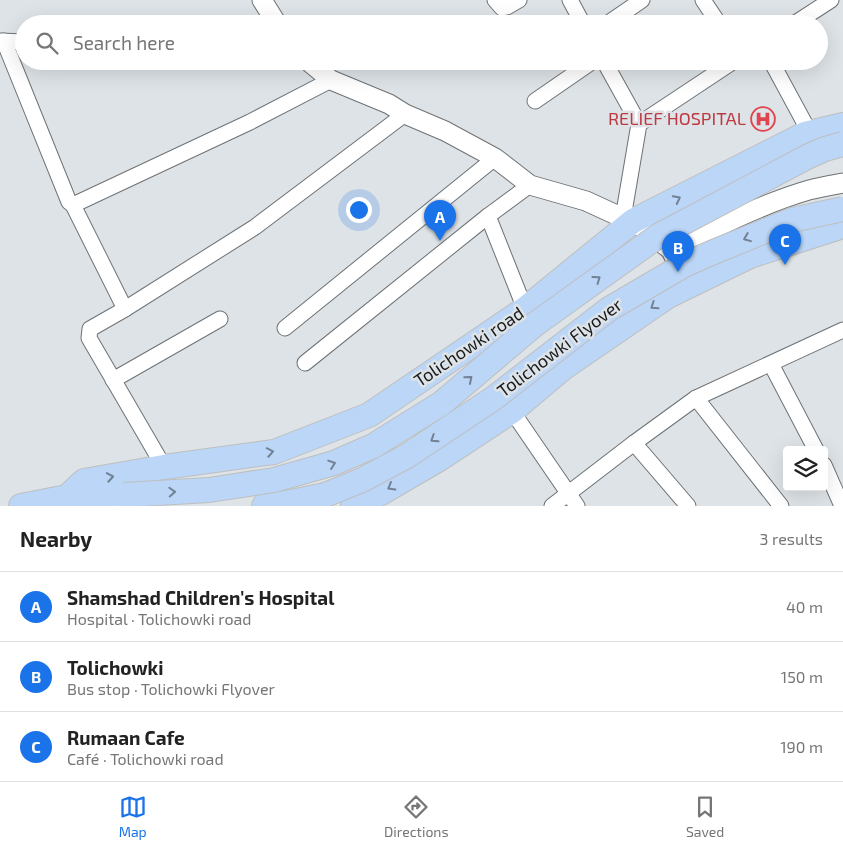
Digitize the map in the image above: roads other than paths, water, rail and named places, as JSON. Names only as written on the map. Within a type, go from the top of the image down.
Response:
[{"type":"main road","name":"Tolichowki road","points":[[67,497],[84,481],[164,467],[274,452],[369,415],[525,309],[628,220],[805,134],[843,125]]},
{"type":"main road","name":"Tolichowki Flyover","points":[[21,506],[67,497],[209,490],[274,480],[334,463],[373,446],[442,403],[534,325],[658,236],[809,156],[843,144]]},
{"type":"main road","name":"Tolichowki Flyover","points":[[278,505],[325,494],[362,480],[407,456],[494,398],[608,309],[679,268],[716,250],[792,220],[843,209]]},
{"type":"main road","points":[[353,506],[381,493],[441,458],[512,411],[563,368],[668,296],[750,256],[843,226]]},
{"type":"street","points":[[262,0],[272,15]]},
{"type":"street","points":[[495,0],[502,8],[519,0]]},
{"type":"street","points":[[570,0],[579,15]]},
{"type":"street","points":[[620,15],[642,0]]},
{"type":"street","points":[[703,0],[713,15]]},
{"type":"street","points":[[807,15],[829,0]]},
{"type":"street","points":[[15,42],[2,41],[69,202],[73,205],[125,309]]},
{"type":"street","points":[[318,70],[330,80],[389,104],[405,114],[495,158],[530,185],[586,201],[628,220],[670,250],[688,286]]},
{"type":"street","points":[[536,101],[580,70]]},
{"type":"street","points":[[609,70],[639,124],[628,220]]},
{"type":"street","points":[[639,124],[720,70]]},
{"type":"street","points":[[776,70],[804,122],[805,134]]},
{"type":"street","points":[[73,205],[250,122],[330,80]]},
{"type":"street","points":[[164,467],[89,338],[89,332],[92,327],[125,309],[255,227],[405,114]]},
{"type":"street","points":[[286,328],[495,158]]},
{"type":"street","points":[[670,250],[720,225],[773,203],[808,190],[843,183]]},
{"type":"street","points":[[305,363],[488,216],[530,185]]},
{"type":"street","points":[[488,216],[525,309]]},
{"type":"street","points":[[113,380],[220,319]]},
{"type":"street","points":[[552,506],[696,398],[843,331]]},
{"type":"street","points":[[770,364],[814,446]]},
{"type":"street","points":[[696,398],[781,506]]},
{"type":"street","points":[[512,411],[578,506]]},
{"type":"street","points":[[634,443],[688,506]]},
{"type":"street","points":[[832,471],[842,506]]},
{"type":"place","name":"RELIEF HOSPITAL","points":[[763,119]]},
{"type":"place","name":"Shamshad Children's Hospital","points":[[440,241]]},
{"type":"place","name":"Rumaan Cafe","points":[[785,265]]},
{"type":"place","name":"Tolichowki","points":[[678,272]]}]
